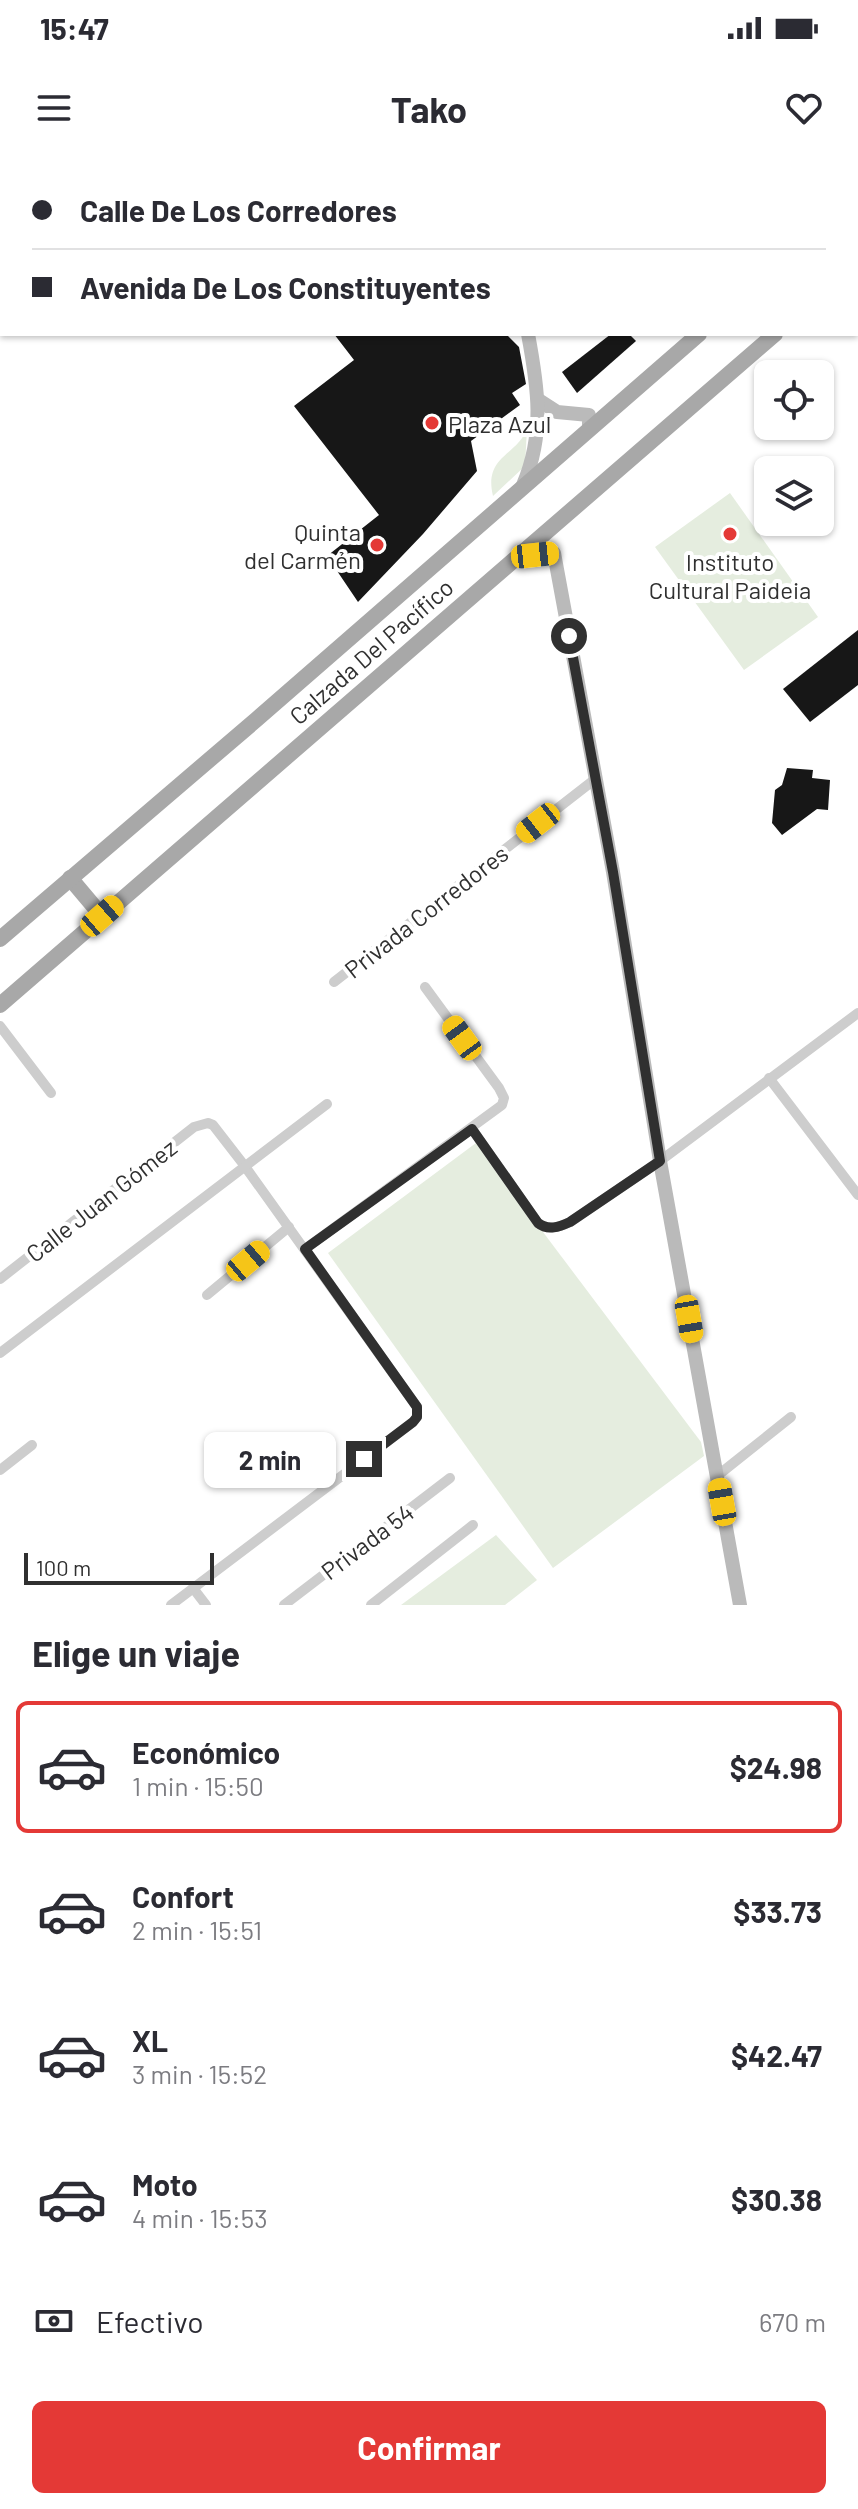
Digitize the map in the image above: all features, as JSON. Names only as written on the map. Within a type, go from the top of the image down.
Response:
[{"type":"main road","points":[[523,485],[535,453],[540,401],[528,336]]},
{"type":"main road","name":"Calzada Del Pacífico","points":[[0,939],[697,336]]},
{"type":"main road","name":"Calzada Del Pacífico","points":[[0,1005],[773,336]]},
{"type":"main road","points":[[540,401],[557,412],[589,415],[589,430]]},
{"type":"main road","points":[[517,557],[554,553],[613,872],[660,1161],[740,1605]]},
{"type":"main road","points":[[70,878],[102,916]]},
{"type":"street","name":"Privada Corredores","points":[[334,982],[594,780]]},
{"type":"street","points":[[305,1249],[501,1107],[504,1098],[425,987]]},
{"type":"street","points":[[472,1129],[538,1223],[546,1228],[558,1227],[660,1161],[858,1013]]},
{"type":"street","points":[[0,1026],[51,1093]]},
{"type":"street","points":[[769,1078],[858,1195]]},
{"type":"street","points":[[0,1353],[327,1104]]},
{"type":"street","name":"Calle Juan Gómez","points":[[0,1279],[204,1122],[213,1125],[244,1165]]},
{"type":"street","points":[[171,1605],[413,1422],[419,1412],[244,1165]]},
{"type":"street","points":[[207,1295],[289,1227]]},
{"type":"street","points":[[717,1476],[791,1417]]},
{"type":"street","points":[[0,1470],[32,1445]]},
{"type":"street","name":"Privada 54","points":[[284,1605],[450,1478]]},
{"type":"street","points":[[371,1605],[473,1525]]},
{"type":"street","points":[[193,1588],[206,1605]]},
{"type":"shaded area","points":[[527,428],[525,466],[493,496],[491,482],[497,464],[523,437]]},
{"type":"shaded area","points":[[730,493],[754,527],[754,536],[761,536],[818,617],[744,670],[655,547]]},
{"type":"shaded area","points":[[476,1143],[701,1442],[704,1456],[553,1568],[328,1253]]},
{"type":"shaded area","points":[[496,1535],[537,1580],[505,1605],[401,1605]]},
{"type":"building","name":"Plaza Azul","points":[[336,336],[508,336],[519,347],[526,384],[512,393],[520,405],[471,441],[477,471],[358,602],[327,556],[379,515],[294,406],[354,360]]},
{"type":"building","points":[[608,336],[631,336],[636,341],[577,393],[562,372]]},
{"type":"building","points":[[858,630],[858,685],[810,722],[783,689]]},
{"type":"building","points":[[787,768],[813,770],[812,778],[830,780],[828,810],[817,809],[782,835],[772,823],[775,790],[782,785]]},
{"type":"place","name":"Plaza Azul","points":[[432,423]]},
{"type":"place","name":"Instituto Cultural Paideia","points":[[730,534]]},
{"type":"place","name":"Quinta del Carmén","points":[[377,545]]},
{"type":"route","points":[[364,1459],[413,1422],[419,1412],[305,1249],[472,1129],[540,1226],[546,1228],[570,1222],[660,1161],[613,872],[569,636]]}]
